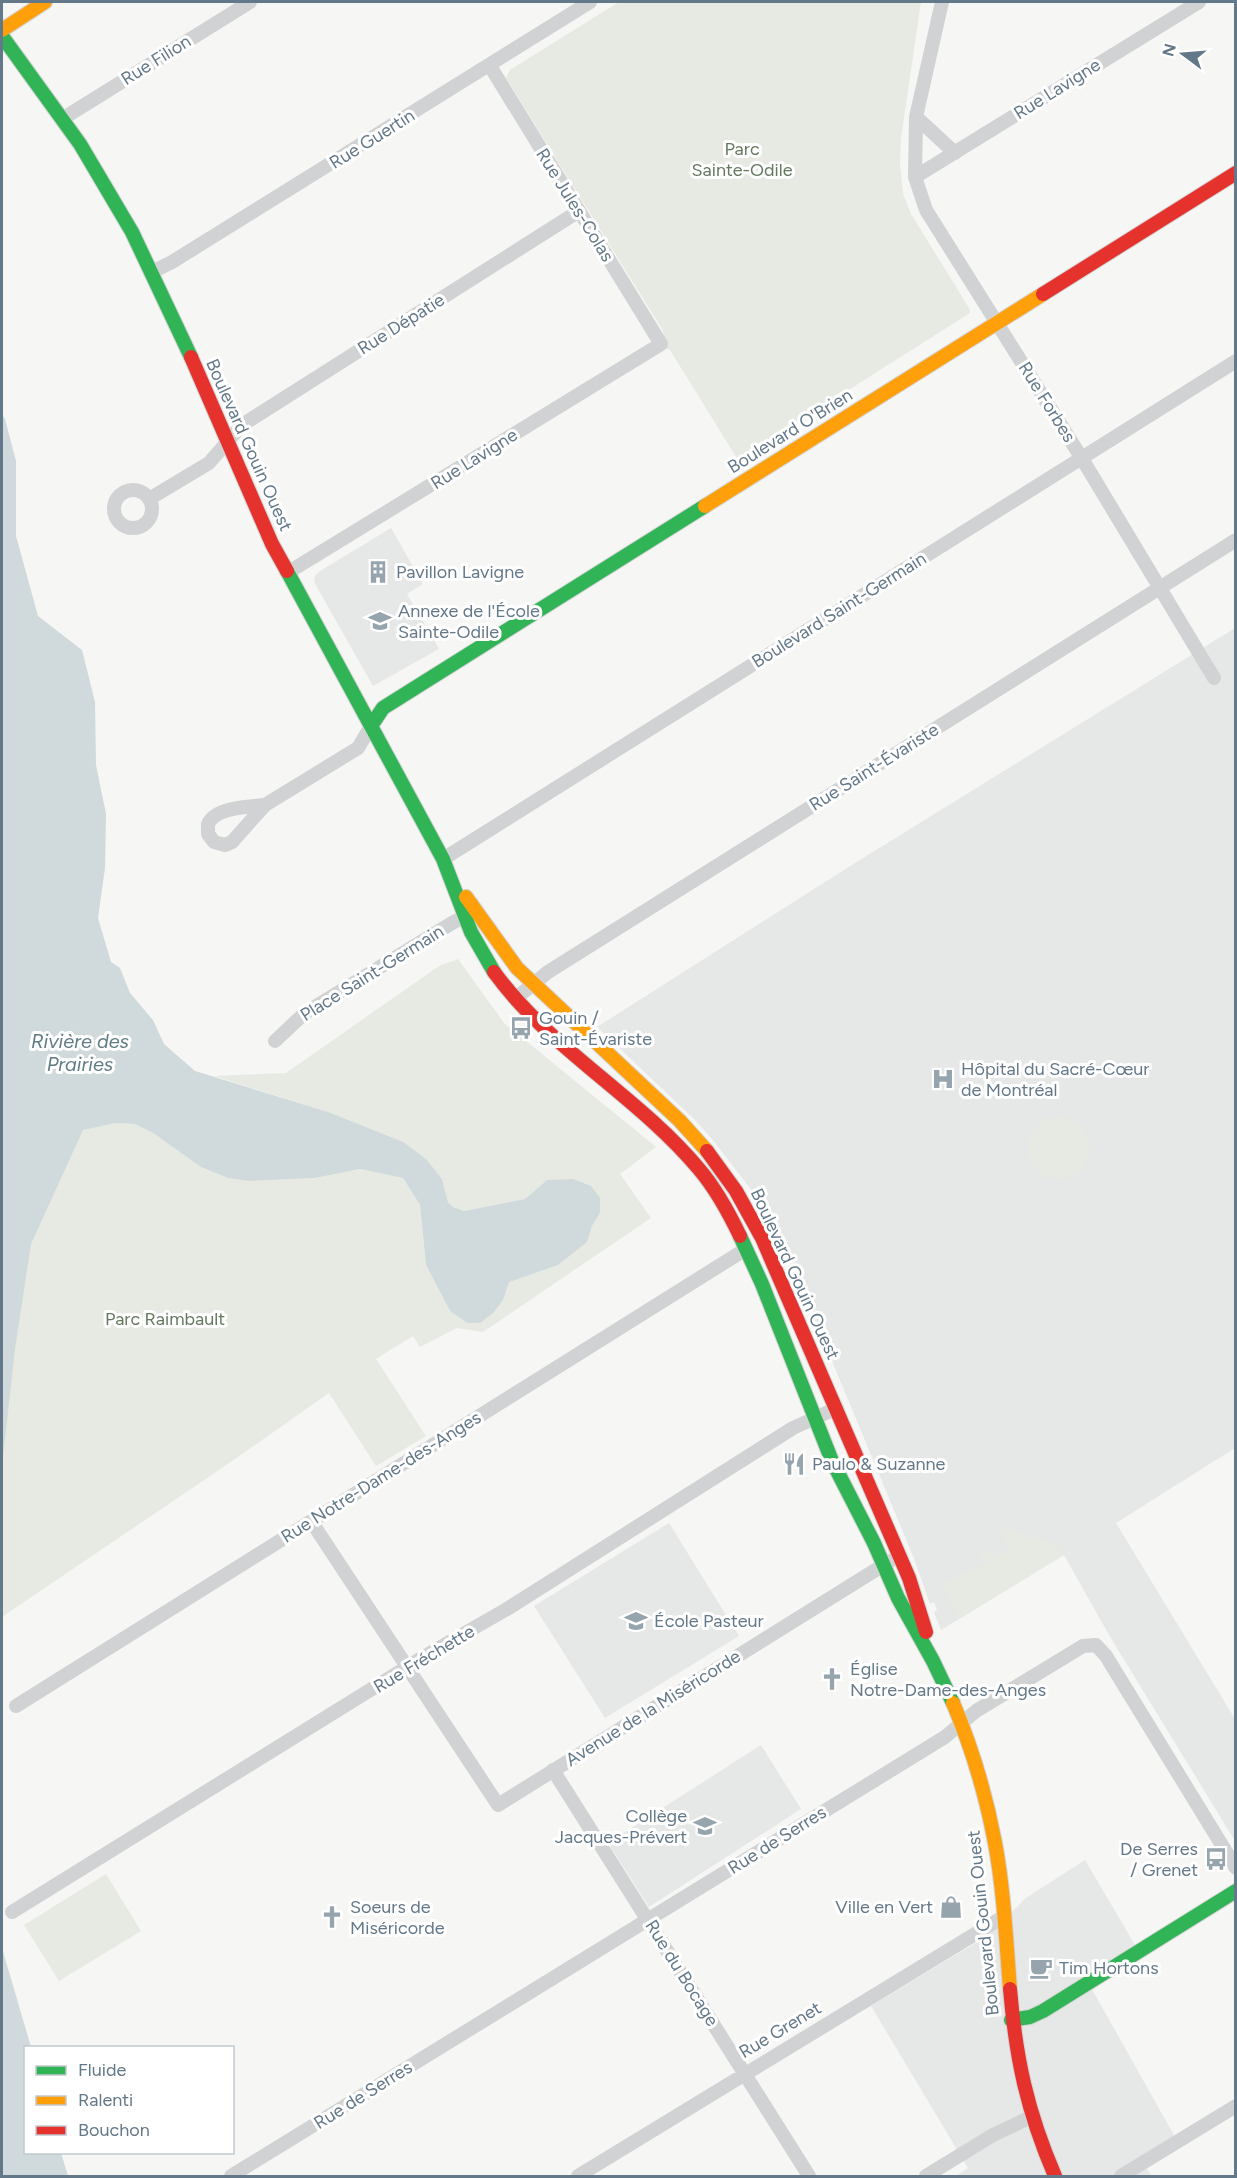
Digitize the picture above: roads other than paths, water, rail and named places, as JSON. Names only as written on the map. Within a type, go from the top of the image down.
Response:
[{"type":"main road","points":[[2,30],[45,2]]},
{"type":"main road","name":"Boulevard Gouin Ouest","points":[[2,36],[62,119],[108,190],[152,272],[264,527],[471,914],[533,983],[680,1121],[716,1162],[753,1219],[909,1578],[938,1669],[975,1763],[988,1810],[998,1867],[1011,2020],[1018,2066],[1031,2117],[1055,2176]]},
{"type":"main road","name":"Boulevard O'Brien","points":[[371,726],[383,708],[1236,173]]},
{"type":"main road","name":"Boulevard Gouin Ouest","points":[[471,914],[475,941],[487,961],[516,998],[572,1051],[638,1106],[688,1156],[713,1187],[747,1249],[777,1320],[827,1452],[895,1593],[938,1669]]},
{"type":"main road","points":[[1011,2020],[1030,2017],[1043,2011],[1236,1891]]},
{"type":"street","name":"Rue Filion","points":[[62,119],[250,2]]},
{"type":"street","name":"Rue Guertin","points":[[152,272],[172,262],[490,66],[590,2]]},
{"type":"street","name":"Rue Forbes","points":[[942,2],[916,117],[915,177],[926,210],[1081,458],[1214,678]]},
{"type":"street","name":"Rue Lavigne","points":[[915,177],[1199,2]]},
{"type":"street","name":"Rue Jules-Colas","points":[[490,66],[661,344]]},
{"type":"street","points":[[916,117],[955,153]]},
{"type":"street","name":"Rue Dépatie","points":[[149,499],[209,463],[242,425],[579,211]]},
{"type":"street","name":"Rue Lavigne","points":[[287,573],[661,344]]},
{"type":"street","name":"Boulevard Saint-Germain","points":[[443,859],[1236,362]]},
{"type":"street","name":"Rue Saint-Évariste","points":[[516,998],[548,972],[1236,540]]},
{"type":"street","points":[[265,804],[358,747],[371,726]]},
{"type":"street","name":"Place Saint-Germain","points":[[275,1041],[305,1013],[471,914]]},
{"type":"street","name":"Rue Notre-Dame-des-Anges","points":[[16,1706],[747,1249]]},
{"type":"street","name":"Rue Fréchette","points":[[12,1912],[407,1667],[517,1603],[794,1428],[837,1408]]},
{"type":"street","points":[[311,1521],[407,1667]]},
{"type":"street","name":"Avenue de la Miséricorde","points":[[407,1667],[498,1805],[899,1556]]},
{"type":"street","name":"Rue de Serres","points":[[231,2176],[945,1737],[976,1711],[1088,1644],[1096,1645],[1106,1656],[1236,1869]]},
{"type":"street","name":"Rue du Bocage","points":[[553,1770],[809,2176]]},
{"type":"street","name":"Rue Grenet","points":[[578,2176],[1003,1917]]},
{"type":"street","points":[[1121,2176],[1236,2106]]},
{"type":"street","points":[[926,2176],[993,2135],[1031,2117]]},
{"type":"water","name":"Rivière des Prairies","points":[[2,414],[16,461],[16,536],[38,616],[82,650],[95,702],[96,765],[106,814],[105,868],[98,918],[111,962],[120,968],[130,993],[153,1020],[164,1044],[195,1071],[328,1112],[403,1142],[426,1159],[442,1179],[448,1202],[453,1207],[464,1211],[525,1199],[547,1180],[573,1179],[591,1186],[600,1198],[600,1213],[592,1226],[587,1242],[558,1265],[509,1282],[503,1300],[493,1313],[480,1323],[468,1323],[450,1311],[426,1265],[420,1205],[403,1178],[360,1169],[315,1178],[248,1181],[228,1178],[201,1167],[153,1133],[135,1124],[115,1123],[83,1130],[31,1244],[15,1349],[2,1466]]},
{"type":"water","points":[[2,1948],[31,2046],[24,2046],[24,2154],[61,2154],[68,2176],[2,2176]]},
{"type":"place","name":"Pavillon Lavigne","points":[[378,572]]},
{"type":"place","name":"Annexe de l'École Sainte-Odile","points":[[380,621]]},
{"type":"place","name":"Gouin / Saint-Évariste","points":[[521,1028]]},
{"type":"place","name":"Hôpital du Sacré-Cœur de Montréal","points":[[943,1079]]},
{"type":"place","name":"Paulo & Suzanne","points":[[794,1464]]},
{"type":"place","name":"École Pasteur","points":[[636,1621]]},
{"type":"place","name":"Église Notre-Dame-des-Anges","points":[[832,1679]]},
{"type":"place","name":"Collège Jacques-Prévert","points":[[705,1826]]},
{"type":"place","name":"De Serres / Grenet","points":[[1216,1859]]},
{"type":"place","name":"Ville en Vert","points":[[951,1907]]},
{"type":"place","name":"Soeurs de Miséricorde","points":[[332,1917]]},
{"type":"place","name":"Tim Hortons","points":[[1041,1968]]},
{"type":"park label","name":"Parc Sainte-Odile","points":[[742,159]]},
{"type":"park label","name":"Parc Raimbault","points":[[165,1319]]}]
